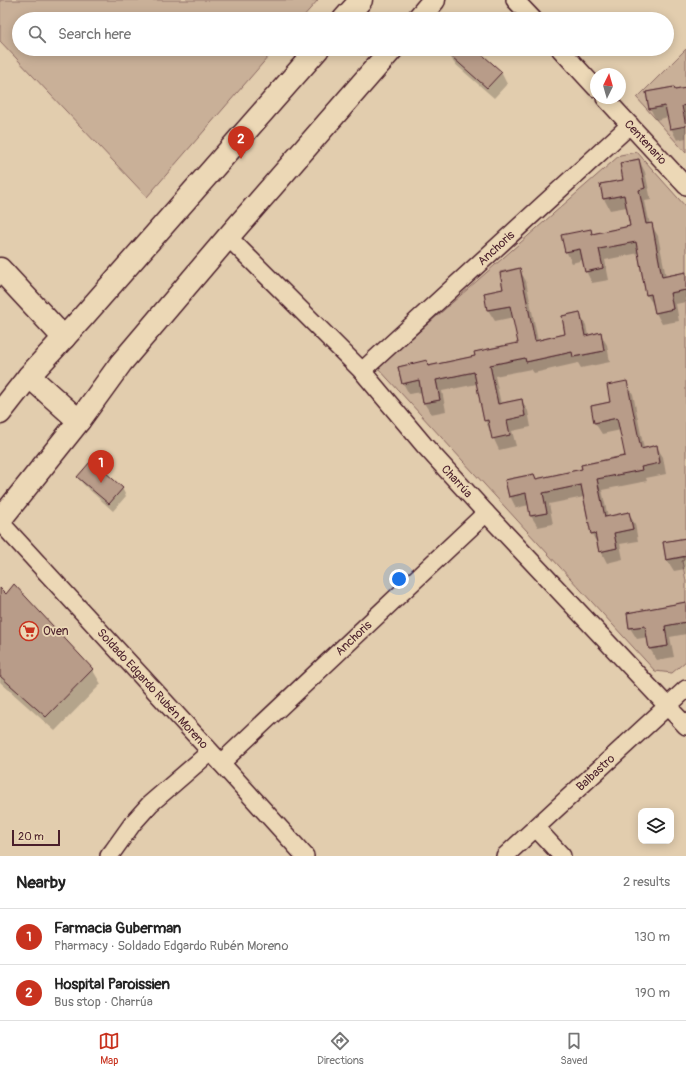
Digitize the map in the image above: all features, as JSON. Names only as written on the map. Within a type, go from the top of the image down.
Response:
[{"type":"main road","points":[[350,12],[361,0]]},
{"type":"main road","points":[[424,12],[434,0]]},
{"type":"main road","points":[[0,413],[29,376],[312,56]]},
{"type":"main road","points":[[0,521],[79,421],[120,363],[386,56]]},
{"type":"main road","points":[[0,270],[64,338]]},
{"type":"main road","points":[[29,376],[79,421]]},
{"type":"street","points":[[515,0],[526,12]]},
{"type":"street","points":[[566,56],[590,82]]},
{"type":"street","name":"Centenario","points":[[611,104],[686,186]]},
{"type":"street","name":"Anchoris","points":[[362,371],[630,125]]},
{"type":"street","name":"Charrúa","points":[[228,237],[362,371],[424,445],[486,513],[686,726]]},
{"type":"street","name":"Anchoris","points":[[109,856],[133,823],[150,804],[216,757],[486,513]]},
{"type":"street","name":"Soldado Edgardo Rubén Moreno","points":[[0,521],[305,856]]},
{"type":"street","name":"Balbastro","points":[[505,856],[686,689]]},
{"type":"street","points":[[536,828],[562,856]]},
{"type":"shaded area","points":[[0,0],[318,0],[307,12],[12,12],[12,54],[0,41]]},
{"type":"shaded area","points":[[686,49],[686,88],[675,90],[674,87],[646,92],[649,109],[665,106],[686,105],[686,153],[637,98]]},
{"type":"shaded area","points":[[14,56],[269,56],[147,197]]},
{"type":"shaded area","points":[[637,152],[686,207],[686,272],[662,277],[652,224],[646,224],[639,190],[645,188],[639,159],[620,163],[623,180],[600,184],[603,199],[624,195],[630,226],[592,234],[562,235],[565,252],[580,249],[585,272],[603,268],[599,249],[636,242],[646,295],[651,294],[655,313],[673,309],[670,293],[686,290],[686,538],[663,542],[666,560],[684,557],[684,560],[682,561],[686,581],[686,602],[627,613],[629,628],[645,626],[649,649],[668,646],[665,626],[686,622],[686,661],[672,673],[655,671],[378,368],[620,155]],"holes":[[[520,268],[535,341],[565,334],[562,316],[580,312],[585,336],[601,332],[604,351],[574,357],[572,352],[526,362],[525,358],[490,365],[498,404],[522,399],[525,416],[507,420],[484,420],[474,372],[436,380],[440,400],[423,403],[419,380],[402,384],[398,367],[427,361],[428,366],[475,356],[475,352],[520,342],[510,306],[488,310],[484,293],[503,289],[500,272]],[[610,402],[641,449],[657,445],[660,462],[641,467],[641,470],[597,479],[605,517],[629,512],[633,529],[614,533],[617,548],[599,552],[595,533],[591,534],[581,485],[543,493],[547,513],[531,516],[526,493],[509,497],[505,480],[534,474],[536,479],[582,469],[581,465],[627,455],[617,418],[595,423],[591,406]]]},
{"type":"building","points":[[451,56],[484,56],[502,72],[487,88]]},
{"type":"building","points":[[674,87],[675,90],[686,88],[686,105],[682,106],[686,126],[670,129],[665,106],[649,109],[646,92]]},
{"type":"building","points":[[639,159],[645,188],[639,190],[646,224],[652,223],[662,277],[686,272],[686,290],[670,293],[673,309],[655,313],[651,294],[646,295],[636,242],[599,249],[603,268],[585,272],[580,249],[565,252],[561,235],[591,229],[592,234],[630,226],[624,195],[603,199],[600,184],[623,180],[620,163]]},
{"type":"building","points":[[520,268],[535,341],[565,334],[562,316],[580,312],[585,336],[601,332],[604,351],[573,357],[572,352],[526,362],[525,358],[490,365],[498,404],[522,399],[525,416],[507,420],[510,435],[492,439],[488,420],[484,421],[474,372],[436,380],[440,400],[423,403],[419,380],[402,384],[398,367],[427,360],[428,366],[475,356],[474,352],[518,343],[510,306],[487,310],[484,293],[503,289],[500,273]]},
{"type":"building","points":[[627,381],[641,449],[657,445],[660,463],[641,467],[642,470],[597,479],[605,517],[629,512],[633,529],[614,533],[617,548],[599,552],[595,533],[591,534],[581,485],[543,493],[547,513],[530,516],[526,493],[509,497],[505,480],[534,474],[536,479],[582,469],[581,465],[625,456],[617,418],[594,423],[591,406],[610,402],[607,385]]},
{"type":"building","points":[[90,462],[95,463],[123,488],[109,504],[77,477]]},
{"type":"building","points":[[686,538],[686,556],[666,560],[663,542]]},
{"type":"building","name":"Oven","points":[[14,584],[93,669],[46,717],[0,676],[0,588],[6,594]]},
{"type":"building","points":[[686,602],[686,622],[665,626],[668,646],[649,649],[645,626],[629,628],[627,613]]},
{"type":"place","name":"Hospital Paroissien","points":[[241,159]]},
{"type":"place","name":"Farmacia Guberman","points":[[101,483]]},
{"type":"place","name":"Oven","points":[[29,631]]}]
